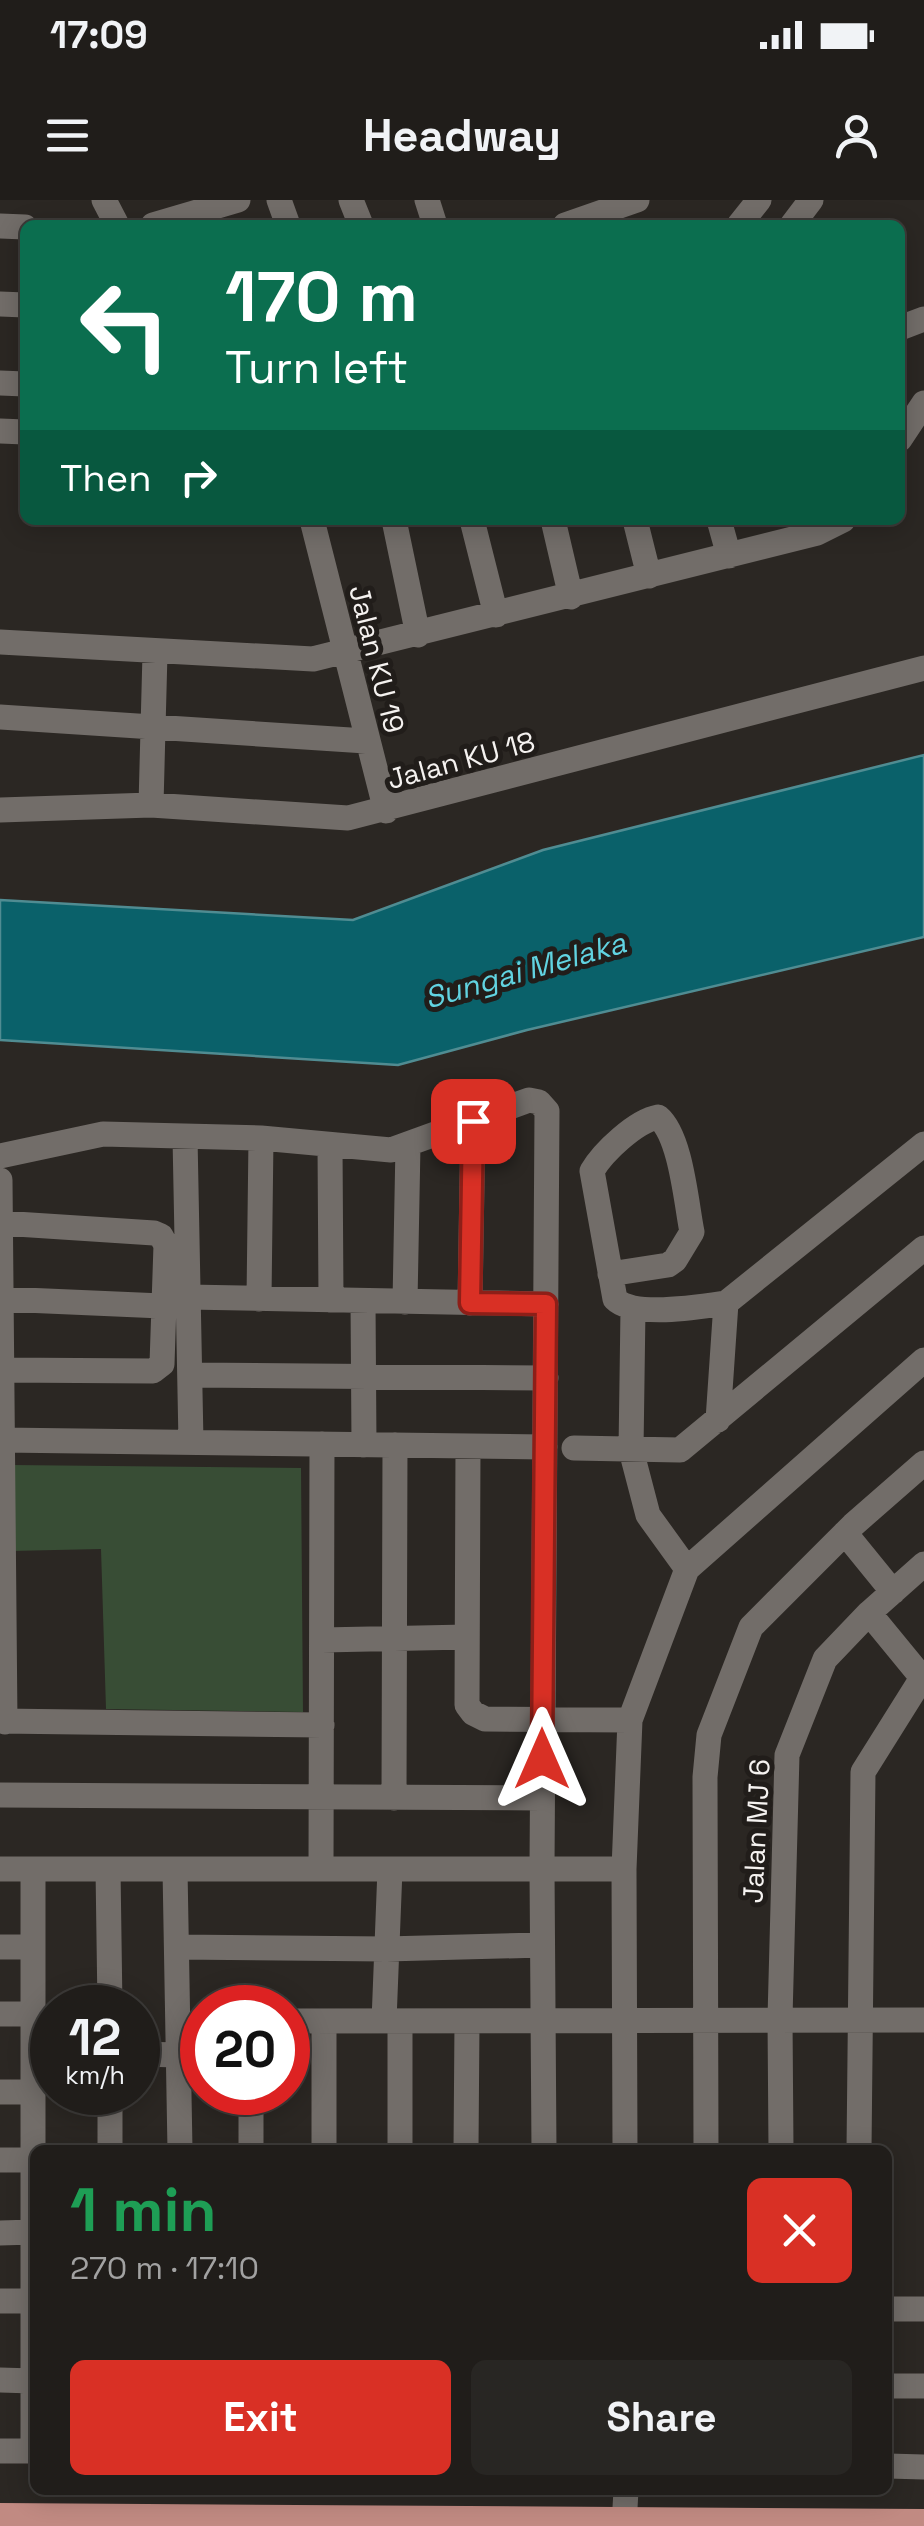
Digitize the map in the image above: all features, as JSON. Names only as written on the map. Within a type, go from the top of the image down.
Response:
[{"type":"main road","points":[[0,2518],[924,2524]]},
{"type":"street","points":[[169,220],[238,200]]},
{"type":"street","points":[[579,220],[637,200]]},
{"type":"street","points":[[743,220],[760,200]]},
{"type":"street","points":[[796,220],[811,200]]},
{"type":"street","points":[[905,430],[924,402]]},
{"type":"street","name":"Jalan KU 19","points":[[313,525],[386,811]]},
{"type":"street","points":[[395,525],[418,635]]},
{"type":"street","points":[[473,525],[496,615]]},
{"type":"street","points":[[554,525],[572,597]]},
{"type":"street","points":[[635,525],[649,576]]},
{"type":"street","points":[[721,525],[729,556]]},
{"type":"street","points":[[0,642],[313,659],[729,556],[796,529],[836,525]]},
{"type":"street","points":[[151,806],[155,652]]},
{"type":"street","name":"Jalan KU 18","points":[[0,810],[151,806],[348,818],[924,668]]},
{"type":"street","points":[[0,717],[366,741]]},
{"type":"street","points":[[0,1156],[103,1134],[261,1138],[390,1150],[529,1100],[539,1102],[546,1111],[544,2145]]},
{"type":"street","points":[[610,1274],[668,1264],[675,1260],[692,1232],[673,1140],[666,1124],[658,1117],[635,1126],[592,1171],[614,1300],[633,1309],[697,1308],[726,1303],[923,1146]]},
{"type":"street","points":[[470,1303],[473,1121]]},
{"type":"street","points":[[185,1137],[191,1442]]},
{"type":"street","points":[[259,1299],[261,1138]]},
{"type":"street","points":[[405,1302],[408,1145]]},
{"type":"street","points":[[330,1146],[331,1300]]},
{"type":"street","points":[[0,1180],[2,1722],[322,1725]]},
{"type":"street","points":[[0,1223],[161,1236],[166,1245],[162,1364],[153,1371],[2,1370]]},
{"type":"street","points":[[574,1448],[673,1452],[718,1420],[924,1248]]},
{"type":"street","points":[[188,1297],[546,1304]]},
{"type":"street","points":[[1,1299],[162,1306]]},
{"type":"street","points":[[363,1301],[364,1445]]},
{"type":"street","points":[[718,1420],[726,1303]]},
{"type":"street","points":[[633,1309],[631,1450],[648,1515],[687,1568]]},
{"type":"street","points":[[625,2145],[624,1869],[630,1720],[687,1568],[924,1360]]},
{"type":"street","points":[[190,1374],[546,1378]]},
{"type":"street","points":[[2,1440],[545,1447]]},
{"type":"street","points":[[321,1869],[322,1444]]},
{"type":"street","points":[[394,1798],[395,1445]]},
{"type":"street","points":[[468,1446],[467,1705],[485,1719],[630,1720]]},
{"type":"street","points":[[706,2145],[705,1777],[709,1735],[751,1627],[845,1533],[924,1463]]},
{"type":"street","points":[[845,1533],[893,1592]]},
{"type":"street","name":"Jalan MJ 6","points":[[781,2145],[787,1754],[825,1659],[924,1564]]},
{"type":"street","points":[[858,2145],[863,1772],[923,1679],[869,1613]]},
{"type":"street","points":[[322,1640],[467,1637]]},
{"type":"street","points":[[0,1795],[542,1798]]},
{"type":"street","points":[[0,1869],[624,1869]]},
{"type":"street","points":[[33,1869],[33,1985]]},
{"type":"street","points":[[108,1869],[110,1985]]},
{"type":"street","points":[[175,1869],[177,1947],[184,1985]]},
{"type":"street","points":[[390,1869],[386,1949],[400,2145]]},
{"type":"street","points":[[177,1947],[386,1949],[542,1945]]},
{"type":"street","points":[[0,1947],[33,1947]]},
{"type":"street","points":[[0,2014],[30,2014]]},
{"type":"street","points":[[310,2021],[924,2020]]},
{"type":"street","points":[[324,2021],[324,2145]]},
{"type":"street","points":[[466,2145],[467,2022]]},
{"type":"street","points":[[180,2048],[180,2145]]},
{"type":"street","points":[[160,2054],[178,2054]]},
{"type":"street","points":[[0,2092],[30,2092]]},
{"type":"street","points":[[33,2115],[33,2145]]},
{"type":"street","points":[[110,2115],[110,2145]]},
{"type":"street","points":[[250,2115],[251,2145]]},
{"type":"street","points":[[0,2160],[30,2160]]},
{"type":"street","points":[[0,2232],[30,2238]]},
{"type":"street","points":[[0,2301],[30,2301]]},
{"type":"street","points":[[892,2309],[924,2309]]},
{"type":"street","points":[[0,2380],[30,2380]]},
{"type":"street","points":[[892,2386],[924,2386]]},
{"type":"street","points":[[0,2451],[30,2451]]},
{"type":"street","points":[[892,2466],[924,2466]]},
{"type":"street","points":[[624,2525],[626,2495]]},
{"type":"green space","points":[[12,1465],[301,1468],[303,1712],[106,1709],[101,1549],[10,1551]]},
{"type":"water","name":"Sungai Melaka","points":[[924,755],[924,937],[527,1030],[398,1065],[0,1040],[0,900],[353,920],[543,850]]},
{"type":"route","points":[[473,1121],[470,1303],[546,1304],[542,1759]]}]
